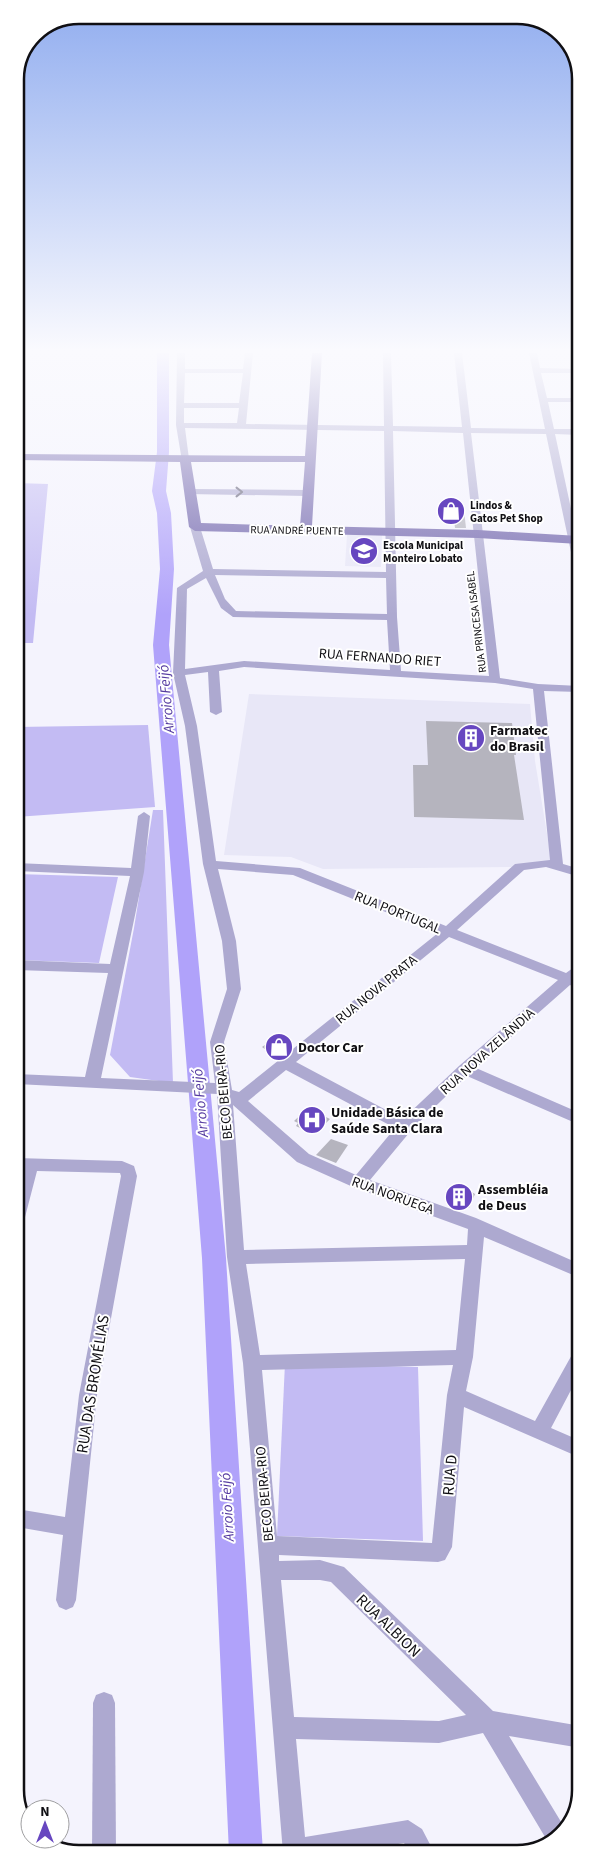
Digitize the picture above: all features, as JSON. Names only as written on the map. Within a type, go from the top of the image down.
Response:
[{"type":"main road","points":[[306,531],[311,440]]},
{"type":"main road","points":[[24,457],[310,458]]},
{"type":"main road","points":[[185,459],[195,527]]},
{"type":"main road","name":"RUA ANDRÉ PUENTE","points":[[195,527],[478,534],[572,539]]},
{"type":"street","points":[[182,440],[185,459]]},
{"type":"street","points":[[388,440],[392,532],[392,617],[396,673]]},
{"type":"street","name":"RUA PRINCESA ISABEL","points":[[469,440],[495,680]]},
{"type":"street","points":[[552,440],[572,519]]},
{"type":"street","points":[[191,492],[307,493]]},
{"type":"street","points":[[195,527],[208,572],[227,610],[233,614],[392,617]]},
{"type":"street","points":[[208,572],[392,575]]},
{"type":"street","name":"BECO BEIRA-RIO","points":[[208,572],[182,588],[178,673],[191,726],[210,864],[229,940],[234,989],[217,1042],[219,1088],[236,1257],[252,1363],[272,1571],[283,1728],[294,1845]]},
{"type":"street","name":"RUA FERNANDO RIET","points":[[178,673],[214,670],[244,664],[495,680],[538,688],[572,689]]},
{"type":"street","points":[[214,670],[216,712]]},
{"type":"street","points":[[538,688],[557,865]]},
{"type":"street","points":[[92,1082],[137,872],[144,816]]},
{"type":"street","name":"RUA PORTUGAL","points":[[210,864],[295,871],[572,981]]},
{"type":"street","name":"RUA NOVA PRATA","points":[[239,1100],[447,932],[520,867],[533,864],[557,865],[572,870]]},
{"type":"street","points":[[24,867],[137,872]]},
{"type":"street","points":[[24,965],[117,969]]},
{"type":"street","name":"RUA NOVA ZELÂNDIA","points":[[359,1183],[383,1150],[404,1126],[465,1069],[572,984]]},
{"type":"street","points":[[285,1063],[404,1126]]},
{"type":"street","points":[[465,1069],[572,1116]]},
{"type":"street","points":[[24,1078],[219,1088]]},
{"type":"street","name":"RUA NORUEGA","points":[[219,1088],[239,1100],[303,1158],[359,1183],[477,1227],[572,1268]]},
{"type":"street","name":"RUA DAS BROMÉLIAS","points":[[24,1164],[122,1167],[128,1170],[129,1176],[88,1395],[66,1600]]},
{"type":"street","name":"RUA D","points":[[268,1545],[438,1553],[442,1547],[456,1395],[464,1357],[477,1227]]},
{"type":"street","points":[[236,1257],[475,1252]]},
{"type":"street","points":[[252,1363],[464,1357]]},
{"type":"street","points":[[540,1431],[572,1371]]},
{"type":"street","points":[[456,1395],[572,1446]]},
{"type":"street","points":[[24,1519],[73,1527]]},
{"type":"street","name":"RUA ALBION","points":[[272,1571],[320,1570],[336,1574],[488,1721],[554,1831]]},
{"type":"street","points":[[104,1702],[104,1845]]},
{"type":"street","points":[[283,1728],[439,1732],[488,1721],[572,1735]]},
{"type":"street","points":[[329,1845],[408,1831],[418,1845]]},
{"type":"shaded area","points":[[24,483],[48,484],[33,643],[24,643]]},
{"type":"shaded area","name":"Escola Municipal Monteiro Lobato","points":[[347,535],[382,535],[381,567],[345,566]]},
{"type":"shaded area","points":[[249,694],[530,704],[535,761],[552,864],[520,867],[323,869],[291,857],[224,855]]},
{"type":"shaded area","points":[[148,725],[155,807],[24,816],[24,727]]},
{"type":"shaded area","points":[[153,810],[163,810],[173,1083],[130,1077],[110,1055],[134,928]]},
{"type":"shaded area","points":[[24,874],[118,877],[99,963],[24,960]]},
{"type":"shaded area","points":[[285,1363],[418,1367],[423,1541],[277,1536]]},
{"type":"building","points":[[453,510],[464,510],[466,528],[455,528]]},
{"type":"building","points":[[426,721],[512,723],[516,755],[514,755],[524,820],[414,817],[413,765],[428,765]]},
{"type":"building","name":"Doctor Car","points":[[275,1038],[289,1048],[276,1057],[262,1047]]},
{"type":"building","name":"Unidade Básica de Saúde Santa Clara","points":[[308,1108],[330,1119],[316,1133],[312,1131],[310,1133],[296,1126],[298,1123],[294,1121]]},
{"type":"building","points":[[331,1139],[348,1145],[336,1163],[316,1155]]},
{"type":"building","name":"Assembléia de Deus","points":[[459,1185],[475,1194],[469,1208],[464,1206],[459,1210],[449,1206]]},
{"type":"waterway","name":"Arroio Feijó","points":[[163,440],[159,491],[164,513],[167,569],[161,645],[214,1258],[246,1845]]},
{"type":"place","name":"Lindos & Gatos Pet Shop","points":[[451,511]]},
{"type":"place","name":"Escola Municipal Monteiro Lobato","points":[[364,551]]},
{"type":"place","name":"Farmatec do Brasil","points":[[471,738]]},
{"type":"place","name":"Doctor Car","points":[[279,1047]]},
{"type":"place","name":"Unidade Básica de Saúde Santa Clara","points":[[312,1120]]},
{"type":"place","name":"Assembléia de Deus","points":[[459,1197]]}]
